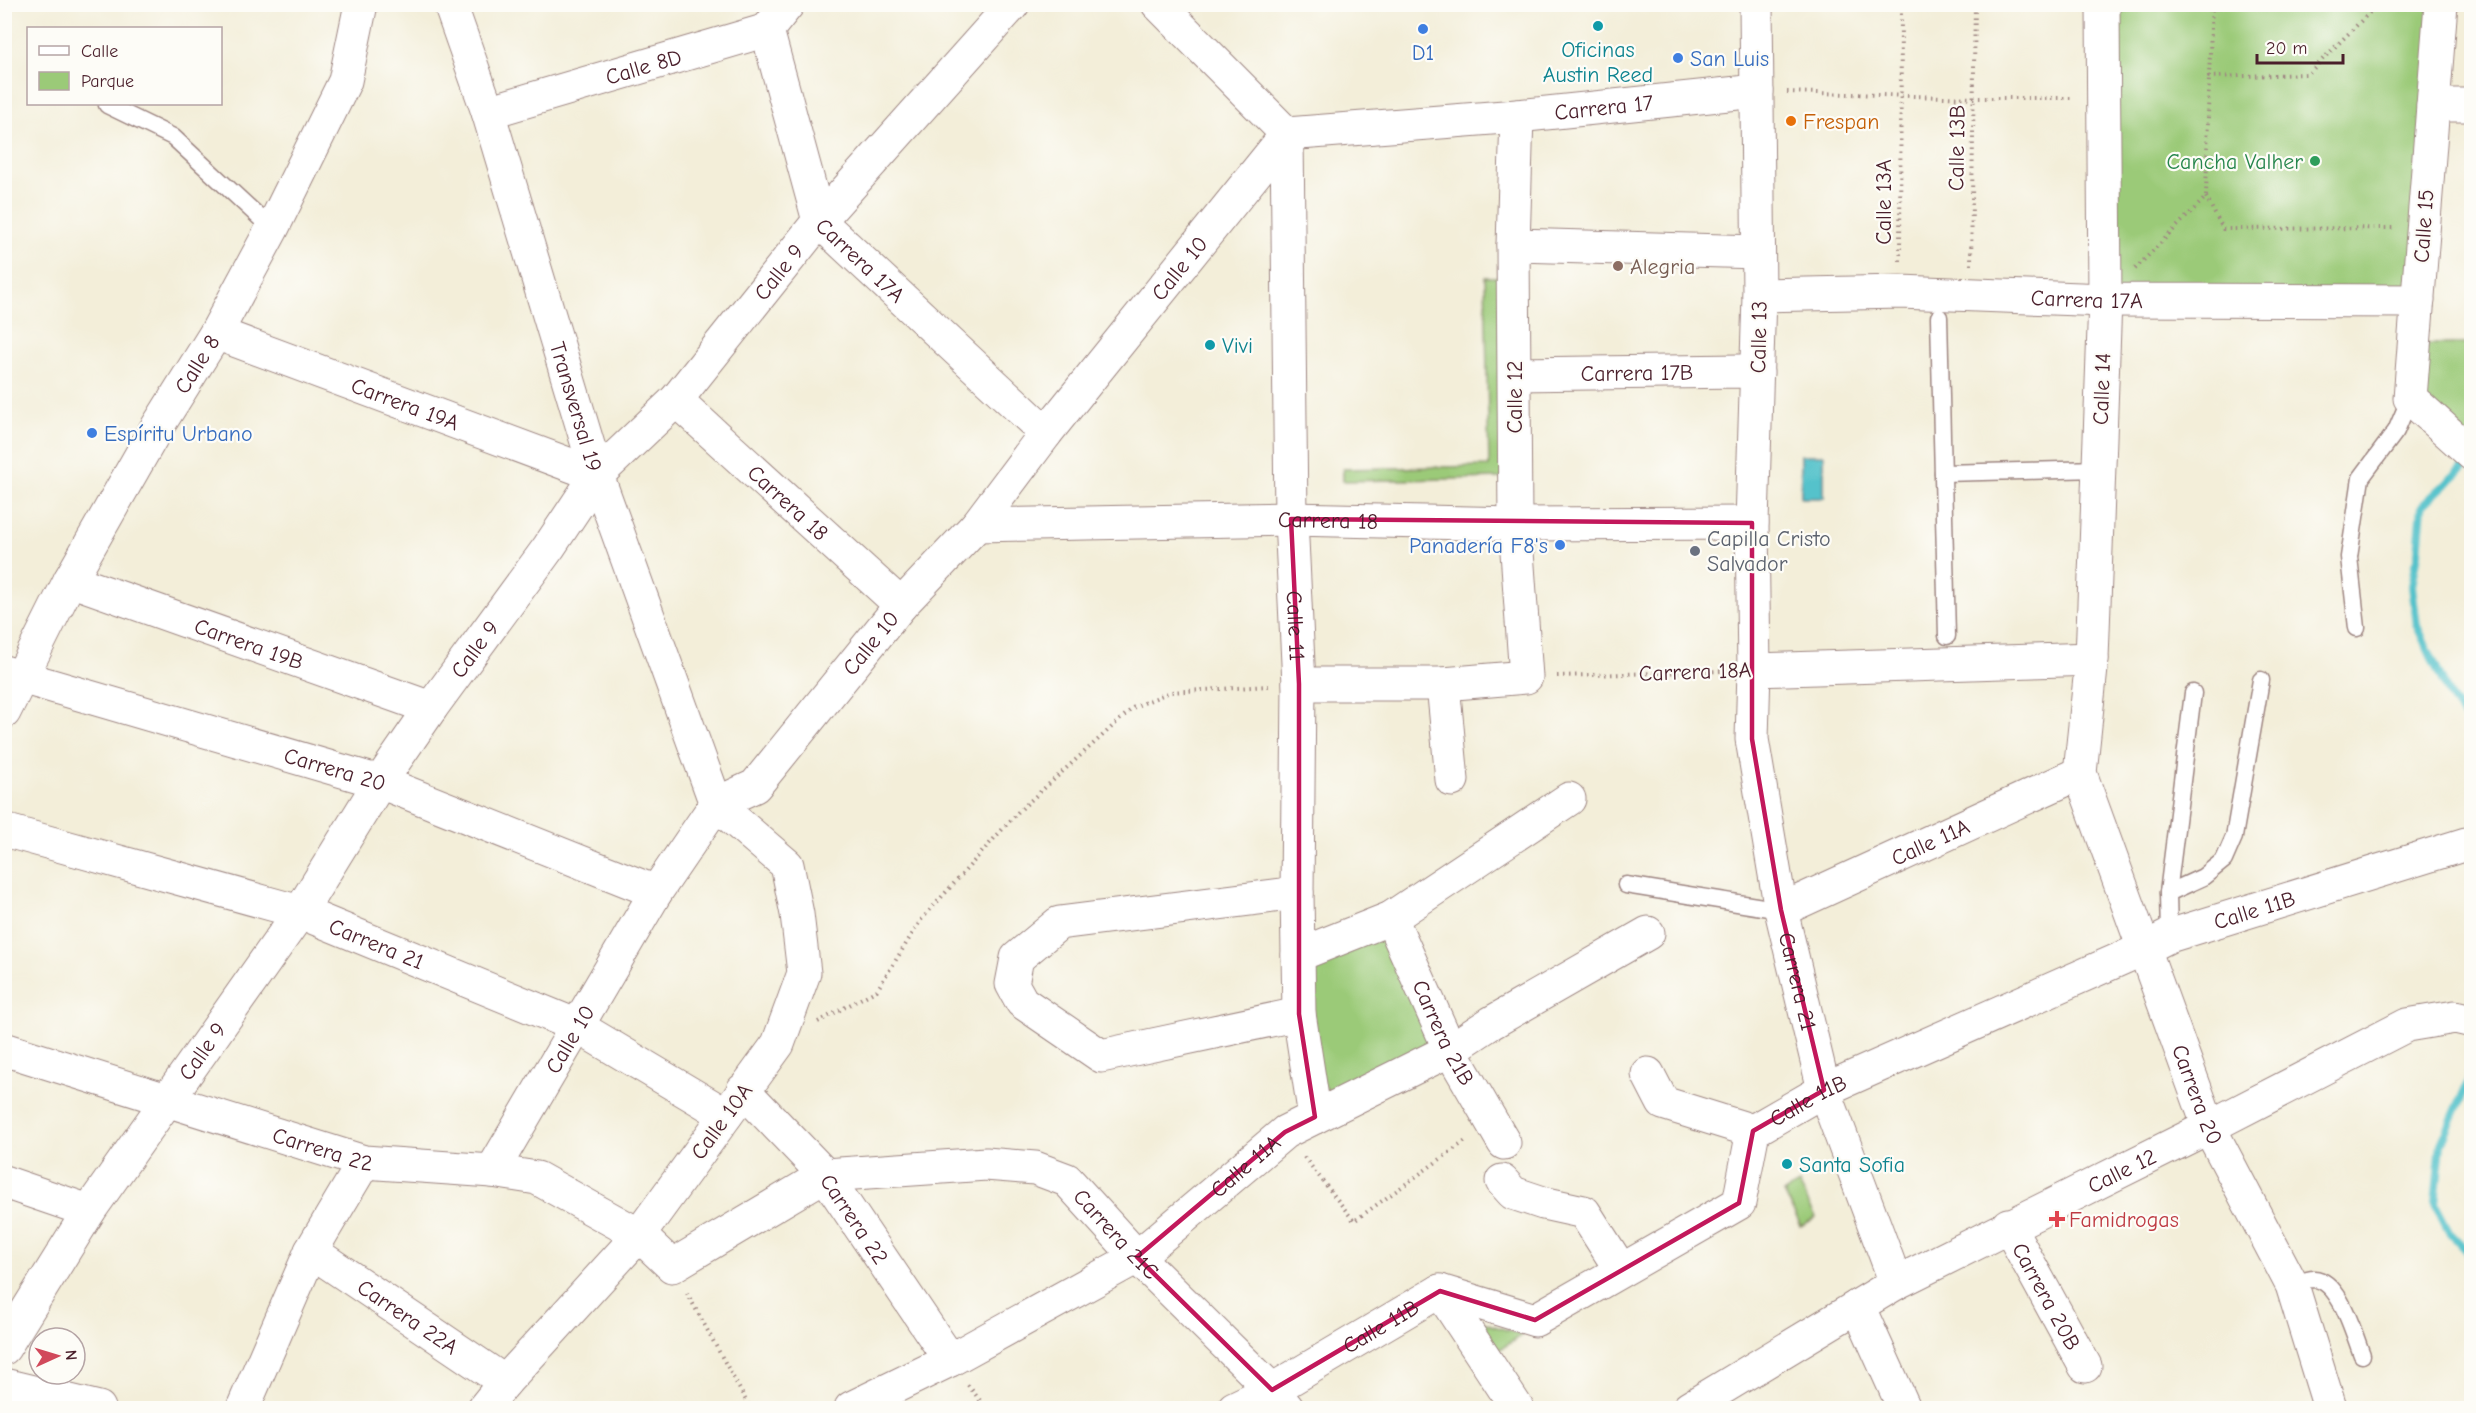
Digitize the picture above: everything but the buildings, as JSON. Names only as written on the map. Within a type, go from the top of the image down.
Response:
[{"type":"street","name":"Calle 8","points":[[4,712],[13,674],[70,580],[156,429],[216,333],[272,229],[345,81],[361,4]]},
{"type":"street","name":"Transversal 19","points":[[450,4],[488,112],[597,475],[716,804]]},
{"type":"street","points":[[767,30],[788,4]]},
{"type":"street","name":"Calle 9","points":[[4,1348],[88,1211],[300,912],[380,782],[549,547],[597,475],[676,400],[819,221],[1013,4]]},
{"type":"street","points":[[1158,4],[1287,134]]},
{"type":"street","name":"Calle 13","points":[[1754,670],[1752,523],[1759,295],[1756,4]]},
{"type":"street","name":"Calle 14","points":[[2080,773],[2092,659],[2105,300],[2103,4]]},
{"type":"street","name":"Calle 15","points":[[2410,398],[2441,4]]},
{"type":"street","name":"Calle 8D","points":[[488,112],[767,30]]},
{"type":"street","name":"Carrera 17A","points":[[767,30],[819,221],[1046,433]]},
{"type":"street","name":"Carrera 17","points":[[1287,134],[1517,116],[1757,91]]},
{"type":"street","points":[[2433,105],[2472,105]]},
{"type":"street","name":"Calle 12","points":[[1517,116],[1513,245],[1515,524],[1526,677]]},
{"type":"street","name":"Calle 10","points":[[492,1171],[575,1025],[656,891],[716,804],[755,786],[901,605],[977,525],[1046,433],[1287,134]]},
{"type":"street","name":"Calle 11","points":[[1287,134],[1292,519],[1299,684],[1297,892],[1299,1014],[1315,1117]]},
{"type":"street","points":[[1513,245],[1758,252]]},
{"type":"street","name":"Carrera 17A","points":[[1759,295],[1900,292],[2105,300],[2418,301]]},
{"type":"street","name":"Carrera 19A","points":[[216,333],[597,475]]},
{"type":"street","name":"Carrera 17B","points":[[1515,374],[1741,371],[1757,373]]},
{"type":"street","points":[[2410,398],[2472,454]]},
{"type":"street","name":"Carrera 18","points":[[676,400],[901,605]]},
{"type":"street","name":"Carrera 18","points":[[977,525],[1292,519],[1515,524],[1752,523]]},
{"type":"street","name":"Carrera 19B","points":[[70,580],[431,708]]},
{"type":"street","name":"Carrera 18A","points":[[1754,670],[2092,659]]},
{"type":"street","name":"Carrera 21","points":[[1754,670],[1752,739],[1781,910],[1824,1090],[1896,1283]]},
{"type":"street","name":"Carrera 20","points":[[13,674],[380,782],[656,891]]},
{"type":"street","points":[[1299,684],[1443,684],[1526,677]]},
{"type":"street","points":[[1443,684],[1452,780]]},
{"type":"street","name":"Carrera 20","points":[[2080,773],[2156,942],[2209,1127],[2292,1285],[2330,1408]]},
{"type":"street","name":"Calle 11A","points":[[1781,910],[2080,773]]},
{"type":"street","points":[[1298,955],[1391,918],[1569,799]]},
{"type":"street","name":"Calle 10A","points":[[484,1408],[639,1235],[778,1044],[804,973],[797,914],[787,865],[716,804]]},
{"type":"street","name":"Carrera 21","points":[[4,830],[300,912],[575,1025],[734,1102]]},
{"type":"street","name":"Calle 11B","points":[[1234,1408],[1280,1399],[1440,1291],[1535,1320],[1739,1203],[1753,1131],[1824,1090],[2156,942],[2466,844]]},
{"type":"street","points":[[1297,892],[1059,923],[1017,958],[1012,984],[1022,1002],[1101,1056],[1299,1014]]},
{"type":"street","name":"Carrera 21B","points":[[1391,918],[1450,1050],[1498,1133]]},
{"type":"street","name":"Calle 11A","points":[[851,1408],[950,1360],[1137,1257],[1285,1132],[1450,1050],[1491,1023],[1648,933]]},
{"type":"street","name":"Calle 12","points":[[1705,1405],[1896,1283],[2008,1225],[2209,1127],[2407,1025],[2463,1019]]},
{"type":"street","name":"Carrera 22","points":[[4,1049],[364,1162],[492,1171],[537,1178],[639,1235]]},
{"type":"street","points":[[1648,1074],[1663,1102],[1753,1131]]},
{"type":"street","name":"Carrera 22","points":[[734,1102],[825,1175],[950,1360]]},
{"type":"street","points":[[243,1408],[311,1251],[364,1162]]},
{"type":"street","name":"Carrera 21C","points":[[825,1175],[986,1164],[1035,1168],[1067,1180],[1137,1257],[1280,1399]]},
{"type":"street","points":[[639,1235],[672,1266],[825,1175]]},
{"type":"street","points":[[1502,1181],[1513,1193],[1543,1203],[1584,1212],[1621,1270]]},
{"type":"street","points":[[4,1182],[88,1211]]},
{"type":"street","name":"Carrera 20B","points":[[2008,1225],[2085,1366]]},
{"type":"street","name":"Carrera 22A","points":[[311,1251],[505,1382]]},
{"type":"street","points":[[1440,1291],[1517,1408]]},
{"type":"street","points":[[1858,1306],[1904,1408]]},
{"type":"street","points":[[4,1385],[99,1408]]},
{"type":"lane","points":[[107,105],[173,137],[272,229]]},
{"type":"lane","points":[[1939,316],[1947,636]]},
{"type":"lane","points":[[2356,628],[2349,556],[2361,478],[2396,431],[2410,398]]},
{"type":"lane","points":[[1943,473],[2098,469]]},
{"type":"lane","points":[[2168,893],[2203,877],[2224,860],[2234,837],[2261,680]]},
{"type":"lane","points":[[2156,942],[2168,893],[2193,693]]},
{"type":"lane","points":[[1626,885],[1781,910]]},
{"type":"lane","points":[[2292,1285],[2315,1279],[2330,1286],[2342,1304],[2362,1355]]},
{"type":"path","name":"Calle 13A","points":[[1900,292],[1901,4]]},
{"type":"path","name":"Calle 13B","points":[[1970,293],[1975,4]]},
{"type":"path","points":[[2212,4],[2206,197],[2223,229],[2404,228]]},
{"type":"path","points":[[2209,77],[2308,74],[2378,4]]},
{"type":"path","points":[[1757,91],[1974,98],[2104,97]]},
{"type":"path","points":[[2105,300],[2206,197]]},
{"type":"path","name":"Carrera 18A","points":[[1526,677],[1754,670]]},
{"type":"path","points":[[778,1044],[878,990],[921,920],[1018,812],[1134,707],[1170,692],[1299,684]]},
{"type":"path","points":[[1285,1132],[1354,1221],[1498,1133]]},
{"type":"path","points":[[672,1266],[750,1408]]},
{"type":"highlighted area","points":[[1291,519],[1752,523],[1752,739],[1781,910],[1824,1090],[1753,1131],[1739,1203],[1535,1320],[1440,1291],[1272,1390],[1137,1257],[1285,1132],[1315,1117],[1299,1014],[1299,684]]},
{"type":"green space","points":[[2103,5],[2441,5],[2418,301],[2105,300]]},
{"type":"green space","points":[[1485,277],[1501,277],[1505,478],[1343,481],[1343,469],[1489,466]]},
{"type":"green space","points":[[2416,344],[2471,344],[2471,454],[2410,398]]},
{"type":"green space","points":[[1391,918],[1450,1050],[1315,1117],[1298,955]]},
{"type":"green space","points":[[1799,1184],[1816,1218],[1801,1226],[1784,1192]]},
{"type":"green space","points":[[1472,1319],[1523,1335],[1494,1353]]},
{"type":"water","points":[[1801,455],[1824,455],[1824,498],[1801,498]]},
{"type":"waterway","points":[[2471,460],[2422,506],[2418,553],[2412,586],[2417,626],[2450,697],[2472,726]]},
{"type":"waterway","points":[[2472,1067],[2469,1080],[2441,1144],[2435,1204],[2450,1233],[2472,1256]]},
{"type":"place","name":"Oficinas Austin Reed","points":[[1598,26]]},
{"type":"place","name":"D1","points":[[1423,29]]},
{"type":"place","name":"San Luis","points":[[1678,58]]},
{"type":"place","name":"Frespan","points":[[1791,121]]},
{"type":"place","name":"Cancha Valher","points":[[2315,161]]},
{"type":"place","name":"Alegria","points":[[1618,266]]},
{"type":"place","name":"Vivi","points":[[1210,345]]},
{"type":"place","name":"Espíritu Urbano","points":[[92,433]]},
{"type":"place","name":"Panadería F8's","points":[[1560,545]]},
{"type":"place","name":"Capilla Cristo Salvador","points":[[1695,551]]},
{"type":"place","name":"Santa Sofia","points":[[1787,1164]]},
{"type":"place","name":"Famidrogas","points":[[2057,1219]]}]
